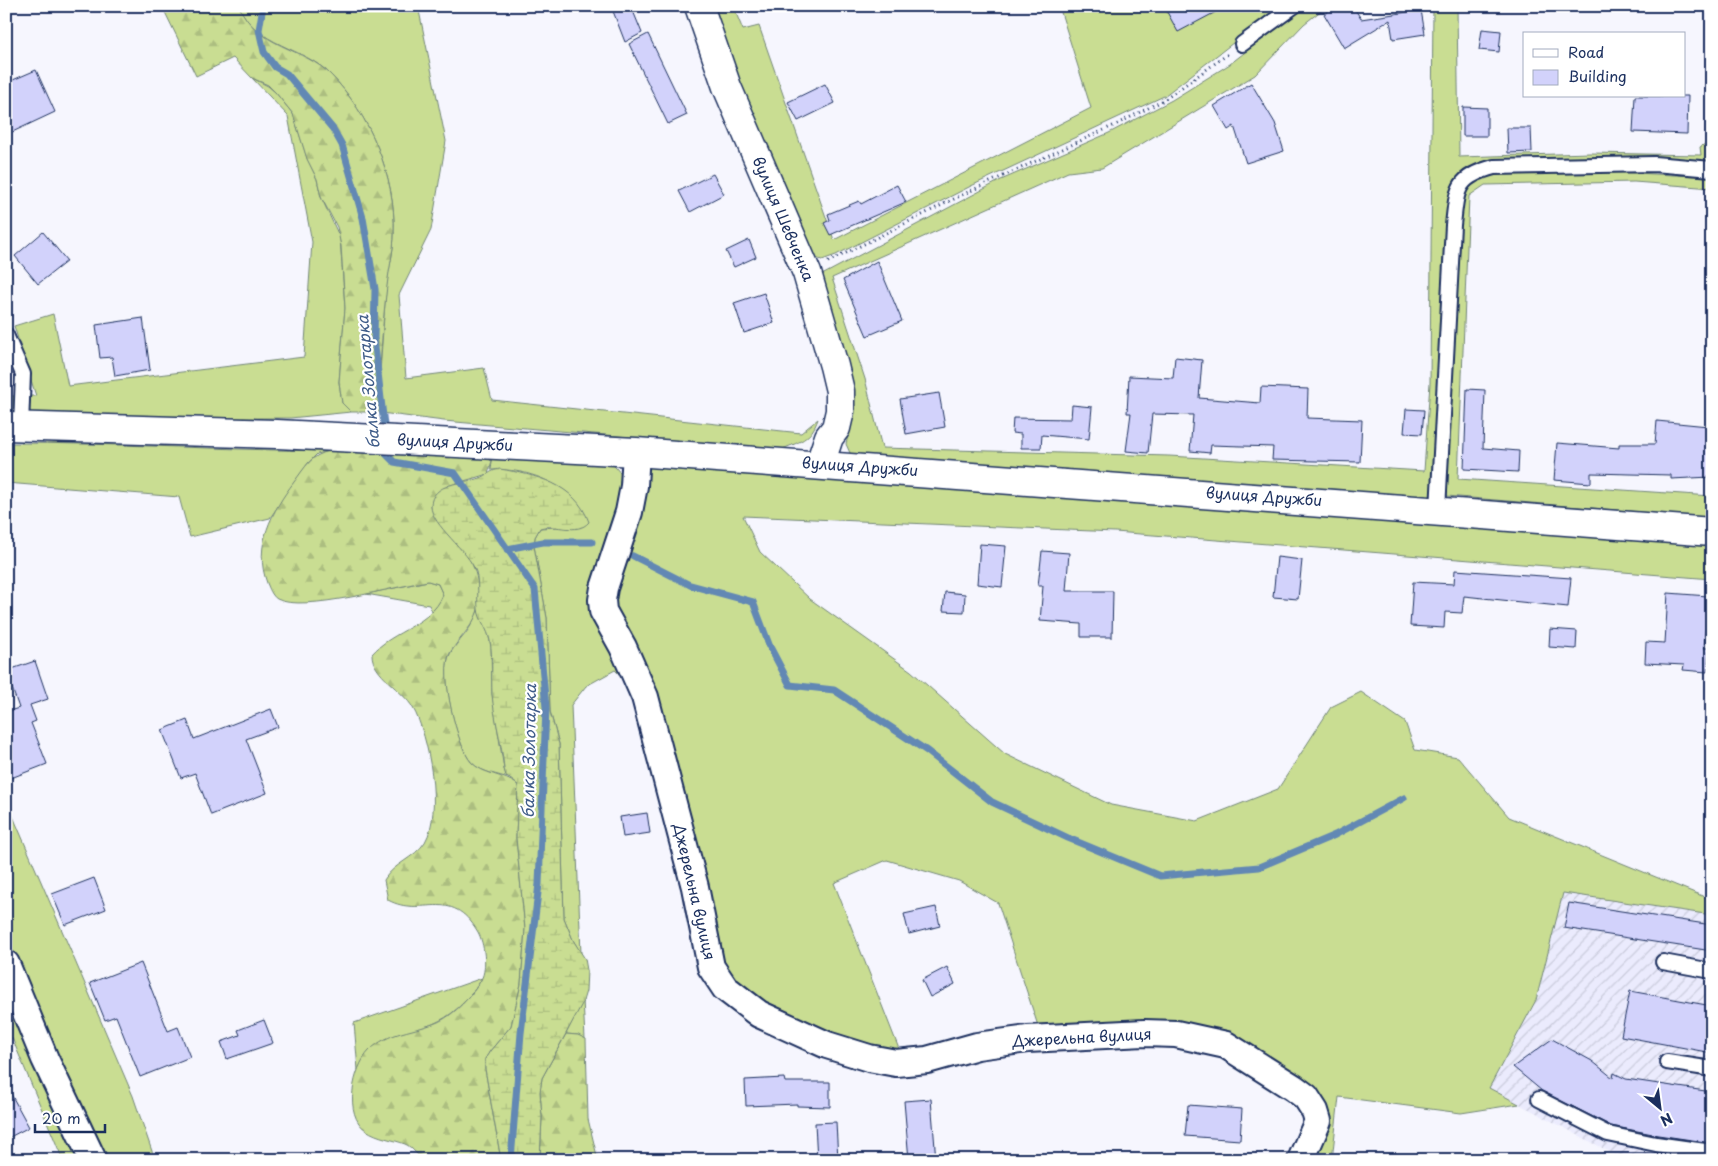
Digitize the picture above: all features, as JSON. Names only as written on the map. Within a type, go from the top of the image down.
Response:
[{"type":"street","name":"вулиця Шевченка","points":[[699,6],[727,87],[807,273],[840,391],[840,411],[836,428],[829,438],[820,464]]},
{"type":"street","name":"вулиця Дружби","points":[[14,426],[423,440],[636,452],[820,464],[1712,532]]},
{"type":"street","name":"Джерельна вулиця","points":[[636,452],[629,512],[604,588],[602,600],[604,611],[645,697],[695,887],[711,967],[725,988],[758,1014],[827,1045],[869,1058],[896,1063],[927,1060],[977,1046],[1028,1039],[1144,1033],[1176,1034],[1226,1045],[1294,1088],[1306,1098],[1315,1111],[1318,1121],[1301,1160]]},
{"type":"street","points":[[6,964],[45,1058],[93,1160]]},
{"type":"lane","points":[[1242,44],[1294,6]]},
{"type":"lane","points":[[1438,510],[1453,225],[1456,200],[1463,181],[1473,172],[1494,167],[1654,164],[1712,169]]},
{"type":"lane","points":[[6,335],[23,374],[14,426]]},
{"type":"lane","points":[[1663,962],[1712,971]]},
{"type":"lane","points":[[1667,1062],[1712,1069]]},
{"type":"lane","points":[[1539,1099],[1608,1134],[1656,1144],[1712,1152]]},
{"type":"path","points":[[807,273],[966,193],[1116,125],[1164,100],[1242,44]]},
{"type":"shaded area","points":[[1563,893],[1712,915],[1712,1160],[1625,1160],[1489,1088],[1536,1000]]},
{"type":"green space","points":[[162,6],[239,6],[247,20],[269,39],[308,59],[331,75],[358,109],[369,128],[378,148],[390,190],[394,233],[384,316],[378,407],[373,412],[351,412],[342,403],[339,382],[345,308],[341,246],[337,227],[321,197],[317,179],[307,159],[293,114],[268,85],[252,78],[233,58],[196,76]]},
{"type":"green space","points":[[239,6],[418,6],[446,141],[431,230],[399,295],[406,378],[484,368],[492,400],[801,433],[818,419],[812,432],[804,439],[780,450],[444,421],[373,412],[378,407],[386,290],[394,240],[393,212],[385,169],[369,128],[358,109],[331,75],[308,58],[256,30],[246,19]]},
{"type":"green space","points":[[711,6],[733,6],[743,30],[759,26],[834,240],[1091,108],[1059,6],[1281,6],[1164,96],[971,186],[836,255],[822,260],[815,258],[728,60]]},
{"type":"green space","points":[[1304,6],[1327,6],[1304,24],[1255,75],[1102,168],[1068,172],[832,278],[865,379],[882,448],[1169,456],[1424,471],[1430,383],[1433,6],[1457,6],[1459,157],[1590,153],[1701,155],[1700,147],[1712,140],[1712,164],[1594,160],[1485,162],[1464,171],[1455,179],[1452,192],[1434,497],[863,459],[856,458],[850,453],[846,444],[853,415],[822,275],[1001,180],[1109,133],[1172,100],[1230,64]]},
{"type":"green space","points":[[252,78],[268,86],[276,93],[293,114],[307,158],[317,179],[321,197],[340,238],[345,308],[339,382],[342,403],[351,412],[290,418],[6,419],[6,396],[36,396],[14,326],[53,314],[68,386],[304,357],[312,242],[288,116]]},
{"type":"green space","points":[[1616,172],[1712,177],[1712,188],[1634,182],[1485,185],[1469,196],[1458,479],[1712,496],[1712,518],[1447,496],[1461,198],[1469,186],[1489,174]]},
{"type":"green space","points":[[6,443],[330,451],[317,454],[308,463],[270,518],[190,537],[179,497],[6,483]]},
{"type":"green space","points":[[330,451],[383,451],[485,457],[492,461],[488,474],[447,486],[431,505],[438,520],[470,560],[479,589],[479,603],[474,619],[450,653],[447,662],[448,692],[455,725],[460,741],[471,762],[481,770],[518,785],[516,838],[525,929],[521,984],[511,1026],[485,1059],[485,1069],[501,1160],[425,1160],[411,1147],[380,1137],[366,1130],[359,1123],[355,1114],[353,1091],[355,1080],[363,1059],[369,1051],[385,1039],[438,1022],[450,1015],[478,986],[483,975],[485,962],[480,937],[468,918],[457,910],[446,906],[401,905],[388,900],[384,880],[393,869],[415,853],[425,842],[433,812],[432,774],[424,737],[413,708],[382,676],[373,662],[372,654],[390,639],[429,614],[443,595],[438,584],[428,581],[351,597],[307,603],[277,599],[272,594],[267,583],[262,556],[267,530],[272,517],[286,493],[313,458]]},
{"type":"green space","points":[[485,457],[610,461],[622,475],[625,491],[601,579],[634,688],[615,670],[586,686],[571,705],[581,954],[564,918],[559,744],[550,711],[547,618],[534,546],[535,537],[540,528],[556,527],[568,493],[550,482],[521,472],[491,470],[492,461]]},
{"type":"green space","points":[[664,464],[1712,542],[1712,579],[1115,532],[743,516],[760,552],[810,599],[911,671],[1005,754],[1111,805],[1197,821],[1278,789],[1331,707],[1361,692],[1405,722],[1415,750],[1458,757],[1509,817],[1712,900],[1712,915],[1563,893],[1536,1000],[1489,1088],[1519,1104],[1461,1113],[1339,1097],[1332,1160],[1307,1160],[1323,1123],[1247,1051],[1040,1032],[998,903],[959,881],[887,860],[834,883],[899,1049],[864,1047],[794,1021],[719,972],[612,607],[647,467]]},
{"type":"green space","points":[[500,469],[540,478],[564,490],[583,509],[589,522],[584,526],[572,529],[540,528],[535,537],[534,546],[547,618],[550,712],[559,744],[564,918],[573,940],[585,959],[587,970],[586,991],[582,1004],[542,1078],[540,1092],[542,1117],[540,1160],[501,1160],[485,1069],[485,1059],[511,1026],[521,984],[525,929],[516,838],[518,785],[506,776],[504,769],[493,703],[490,641],[479,613],[476,572],[466,556],[443,530],[431,506],[432,498],[442,488],[480,478],[494,470]]},
{"type":"green space","points":[[428,581],[438,584],[443,595],[439,604],[432,611],[429,605],[366,594]]},
{"type":"green space","points":[[478,610],[488,633],[491,646],[492,694],[504,769],[506,775],[511,779],[485,771],[472,763],[461,744],[449,700],[446,673],[448,658],[470,627]]},
{"type":"green space","points":[[6,800],[133,1096],[155,1160],[103,1160],[12,956],[6,941]]},
{"type":"green space","points":[[482,978],[469,996],[452,1013],[427,1026],[393,1036],[383,1041],[374,1047],[358,1070],[354,1023]]},
{"type":"green space","points":[[6,982],[84,1160],[63,1160],[12,1038],[6,1040]]},
{"type":"green space","points":[[583,999],[585,1039],[578,1035],[566,1034]]},
{"type":"green space","points":[[566,1034],[578,1035],[586,1039],[588,1119],[598,1160],[540,1160],[542,1117],[540,1092],[542,1078]]},
{"type":"building","points":[[611,6],[631,6],[642,33],[625,42]]},
{"type":"building","points":[[1177,6],[1227,6],[1178,32],[1167,12]]},
{"type":"building","points":[[1336,6],[1353,6],[1361,19],[1421,10],[1425,34],[1393,39],[1390,20],[1344,48],[1324,14]]},
{"type":"building","points":[[1482,29],[1501,31],[1499,52],[1479,50]]},
{"type":"building","points":[[648,34],[687,115],[668,124],[629,44]]},
{"type":"building","points":[[36,70],[55,112],[6,135],[6,83]]},
{"type":"building","points":[[1251,83],[1275,123],[1284,151],[1246,163],[1234,126],[1228,130],[1214,106]]},
{"type":"building","points":[[825,84],[835,103],[798,121],[788,102]]},
{"type":"building","points":[[1688,96],[1687,134],[1633,132],[1635,98],[1686,98]]},
{"type":"building","points":[[1463,107],[1487,108],[1487,136],[1463,136]]},
{"type":"building","points":[[1507,128],[1531,128],[1532,152],[1508,153]]},
{"type":"building","points":[[713,174],[724,194],[690,212],[679,191]]},
{"type":"building","points":[[897,185],[906,202],[830,235],[824,223],[830,220],[828,214],[859,201],[861,204]]},
{"type":"building","points":[[43,232],[67,261],[38,284],[15,256]]},
{"type":"building","points":[[749,240],[756,257],[734,267],[726,251]]},
{"type":"building","points":[[877,261],[902,321],[867,336],[843,280]]},
{"type":"building","points":[[764,293],[774,323],[744,333],[734,303]]},
{"type":"building","points":[[143,318],[150,370],[115,376],[112,357],[100,358],[96,325]]},
{"type":"building","points":[[1175,357],[1202,360],[1199,398],[1260,403],[1261,387],[1308,389],[1307,418],[1362,420],[1360,462],[1272,460],[1273,447],[1211,445],[1210,453],[1190,451],[1193,415],[1152,414],[1148,453],[1126,451],[1131,413],[1127,413],[1129,376],[1173,378]]},
{"type":"building","points":[[1467,389],[1485,390],[1483,448],[1519,451],[1518,472],[1464,469]]},
{"type":"building","points":[[939,393],[945,427],[906,434],[900,399]]},
{"type":"building","points":[[1072,405],[1092,407],[1089,439],[1042,435],[1041,448],[1021,448],[1021,434],[1012,433],[1013,418],[1071,419]]},
{"type":"building","points":[[1406,409],[1424,410],[1422,434],[1404,433]]},
{"type":"building","points":[[1657,421],[1708,426],[1711,477],[1671,479],[1671,475],[1591,473],[1591,483],[1554,480],[1557,443],[1619,448],[1619,444],[1655,444]]},
{"type":"building","points":[[980,544],[1006,546],[1002,587],[977,584]]},
{"type":"building","points":[[1042,551],[1069,553],[1066,591],[1113,591],[1112,637],[1081,637],[1081,624],[1040,621],[1043,586],[1038,586]]},
{"type":"building","points":[[1277,557],[1302,560],[1298,599],[1273,597]]},
{"type":"building","points":[[1455,570],[1571,578],[1568,607],[1464,596],[1462,613],[1445,612],[1444,628],[1410,626],[1413,582],[1454,584]]},
{"type":"building","points":[[945,592],[965,594],[964,612],[943,611]]},
{"type":"building","points":[[1668,593],[1708,596],[1704,648],[1709,648],[1707,672],[1683,670],[1684,665],[1645,663],[1646,642],[1665,643]]},
{"type":"building","points":[[1550,629],[1577,631],[1576,649],[1549,647]]},
{"type":"building","points":[[35,661],[48,699],[30,705],[36,721],[31,723],[47,764],[6,780],[6,712],[19,708],[6,671]]},
{"type":"building","points":[[271,709],[278,727],[246,739],[267,793],[211,815],[195,773],[181,778],[162,730],[187,720],[194,739]]},
{"type":"building","points":[[647,813],[650,833],[623,837],[620,817]]},
{"type":"building","points":[[94,878],[106,909],[65,925],[52,894]]},
{"type":"building","points":[[1569,903],[1712,925],[1712,951],[1564,928]]},
{"type":"building","points":[[936,907],[940,926],[909,934],[904,914]]},
{"type":"building","points":[[141,963],[168,1031],[178,1027],[190,1057],[140,1077],[116,1016],[105,1020],[90,983]]},
{"type":"building","points":[[947,967],[955,984],[930,997],[922,980]]},
{"type":"building","points":[[1630,991],[1712,1006],[1712,1053],[1621,1036]]},
{"type":"building","points":[[264,1020],[273,1043],[227,1059],[221,1042],[240,1035],[238,1030]]},
{"type":"building","points":[[1552,1039],[1592,1061],[1613,1078],[1614,1073],[1626,1079],[1712,1092],[1712,1143],[1611,1126],[1542,1091],[1513,1067]]},
{"type":"building","points":[[784,1078],[785,1082],[830,1082],[830,1107],[797,1106],[797,1104],[746,1106],[745,1080]]},
{"type":"building","points":[[6,1085],[29,1127],[6,1139]]},
{"type":"building","points":[[931,1099],[936,1160],[909,1160],[904,1101]]},
{"type":"building","points":[[1188,1105],[1242,1109],[1240,1140],[1185,1136]]},
{"type":"building","points":[[836,1122],[838,1160],[817,1160],[815,1123]]},
{"type":"waterway","name":"балка Золотарка","points":[[263,6],[259,30],[264,52],[275,67],[287,74],[333,129],[342,145],[363,218],[375,289],[374,338],[385,434]]},
{"type":"waterway","name":"балка Золотарка","points":[[385,444],[386,454],[394,462],[455,473],[535,589],[546,708],[539,884],[521,1033],[511,1160]]},
{"type":"waterway","points":[[507,549],[543,542],[592,542]]},
{"type":"waterway","points":[[633,556],[690,585],[753,602],[770,647],[790,685],[834,690],[927,751],[992,802],[1068,838],[1160,876],[1259,867],[1335,835],[1404,798]]}]
